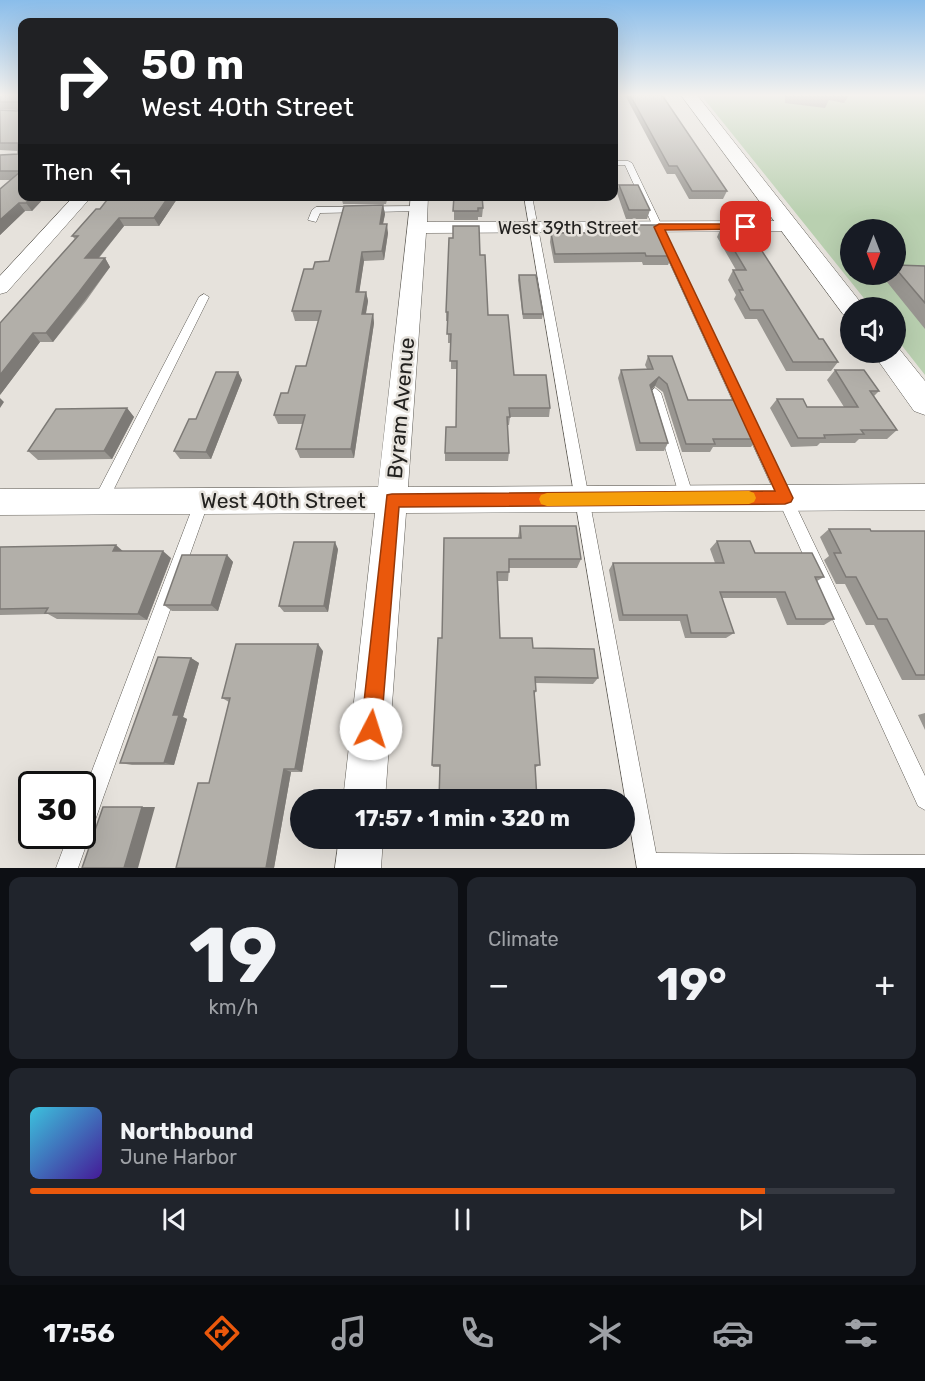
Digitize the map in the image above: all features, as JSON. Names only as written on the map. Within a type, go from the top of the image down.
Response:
[{"type":"street","points":[[720,136],[844,297]]},
{"type":"street","points":[[0,288],[79,201]]},
{"type":"street","name":"West 39th Street","points":[[419,211],[534,228],[790,226]]},
{"type":"street","name":"Byram Avenue","points":[[365,789],[419,211]]},
{"type":"street","points":[[894,363],[925,403]]},
{"type":"street","name":"West 40th Street","points":[[0,502],[925,497]]},
{"type":"street","points":[[358,868],[360,849]]},
{"type":"lane","points":[[618,163],[628,163],[659,227],[925,799]]},
{"type":"lane","points":[[529,201],[647,866],[925,866]]},
{"type":"lane","points":[[313,220],[316,210],[419,211]]},
{"type":"lane","points":[[100,502],[204,297]]},
{"type":"lane","points":[[655,393],[687,498]]},
{"type":"lane","points":[[96,789],[202,501]]},
{"type":"lane","points":[[67,868],[74,849]]},
{"type":"green space","points":[[733,136],[925,136],[925,375],[906,351],[906,297],[863,297],[853,285],[906,285],[906,219],[840,219],[840,268]]},
{"type":"building","points":[[0,136],[18,136],[18,143],[0,143]]},
{"type":"building","points":[[652,136],[689,136],[727,191],[692,191],[677,166],[669,166]]},
{"type":"building","points":[[18,154],[18,171],[0,171],[0,155]]},
{"type":"building","points":[[18,174],[18,201],[28,201],[19,203],[0,220],[0,189]]},
{"type":"building","points":[[619,185],[638,185],[650,210],[629,210]]},
{"type":"building","points":[[106,201],[166,201],[154,218],[119,218],[85,258],[105,258],[46,333],[33,333],[0,375],[0,323],[78,236],[72,236],[96,209],[100,209]]},
{"type":"building","points":[[454,201],[482,201],[483,208],[478,208],[478,211],[453,211]]},
{"type":"building","points":[[383,205],[380,224],[387,224],[382,251],[362,252],[356,292],[366,292],[362,314],[373,314],[351,449],[296,449],[305,415],[274,415],[281,393],[288,393],[296,366],[306,366],[321,311],[292,311],[304,269],[313,269],[315,262],[329,261],[344,206]]},
{"type":"building","points":[[634,225],[657,225],[672,256],[646,256],[645,253],[555,254],[551,233],[637,233]]},
{"type":"building","points":[[453,226],[479,226],[480,255],[485,255],[488,315],[508,315],[514,375],[546,375],[550,408],[509,408],[510,417],[507,417],[509,453],[445,453],[446,427],[456,427],[457,361],[450,361],[451,334],[447,334],[448,312],[446,312],[449,238],[453,238]]},
{"type":"building","points":[[721,228],[747,228],[819,339],[823,339],[838,362],[793,362],[763,310],[750,310],[739,290],[743,290],[733,270],[746,270]]},
{"type":"building","points":[[906,265],[925,266],[925,303],[906,281]]},
{"type":"building","points":[[519,275],[536,275],[543,314],[523,314]]},
{"type":"building","points":[[648,356],[672,356],[688,400],[739,400],[757,439],[713,439],[715,444],[686,444],[667,384],[659,377],[650,385],[668,443],[640,443],[621,370],[653,369]]},
{"type":"building","points":[[835,370],[864,370],[879,391],[870,391],[897,430],[861,430],[864,434],[798,438],[777,399],[803,399],[807,407],[858,407]]},
{"type":"building","points":[[216,372],[238,372],[206,452],[174,451],[189,419],[196,419]]},
{"type":"building","points":[[127,408],[104,451],[28,451],[56,409]]},
{"type":"building","points":[[520,526],[576,526],[581,559],[509,559],[509,572],[497,572],[500,638],[532,638],[533,648],[594,649],[598,678],[535,677],[540,765],[535,765],[536,789],[439,789],[440,765],[432,765],[438,638],[442,638],[444,538],[521,538]]},
{"type":"building","points":[[829,529],[925,531],[925,675],[916,675],[887,619],[878,619],[856,577],[846,577],[834,553],[841,553]]},
{"type":"building","points":[[717,541],[750,541],[755,553],[812,553],[824,577],[815,577],[834,619],[796,619],[785,592],[720,592],[734,633],[691,633],[687,615],[623,615],[613,563],[724,563]]},
{"type":"building","points":[[294,542],[335,542],[324,606],[279,606]]},
{"type":"building","points":[[116,545],[113,551],[163,551],[138,614],[45,613],[48,608],[0,609],[0,547]]},
{"type":"building","points":[[182,555],[227,555],[211,605],[164,605]]},
{"type":"building","points":[[236,644],[318,644],[295,769],[284,769],[266,868],[176,868],[198,783],[209,783],[230,698],[222,698]]},
{"type":"building","points":[[158,657],[191,658],[173,715],[179,715],[164,763],[120,763]]},
{"type":"building","points":[[103,807],[142,807],[124,868],[82,868],[89,849],[96,849],[96,827]]},
{"type":"slow traffic","points":[[547,499],[749,498]]},
{"type":"route","points":[[371,729],[392,500],[785,498],[659,227],[746,227]]}]
